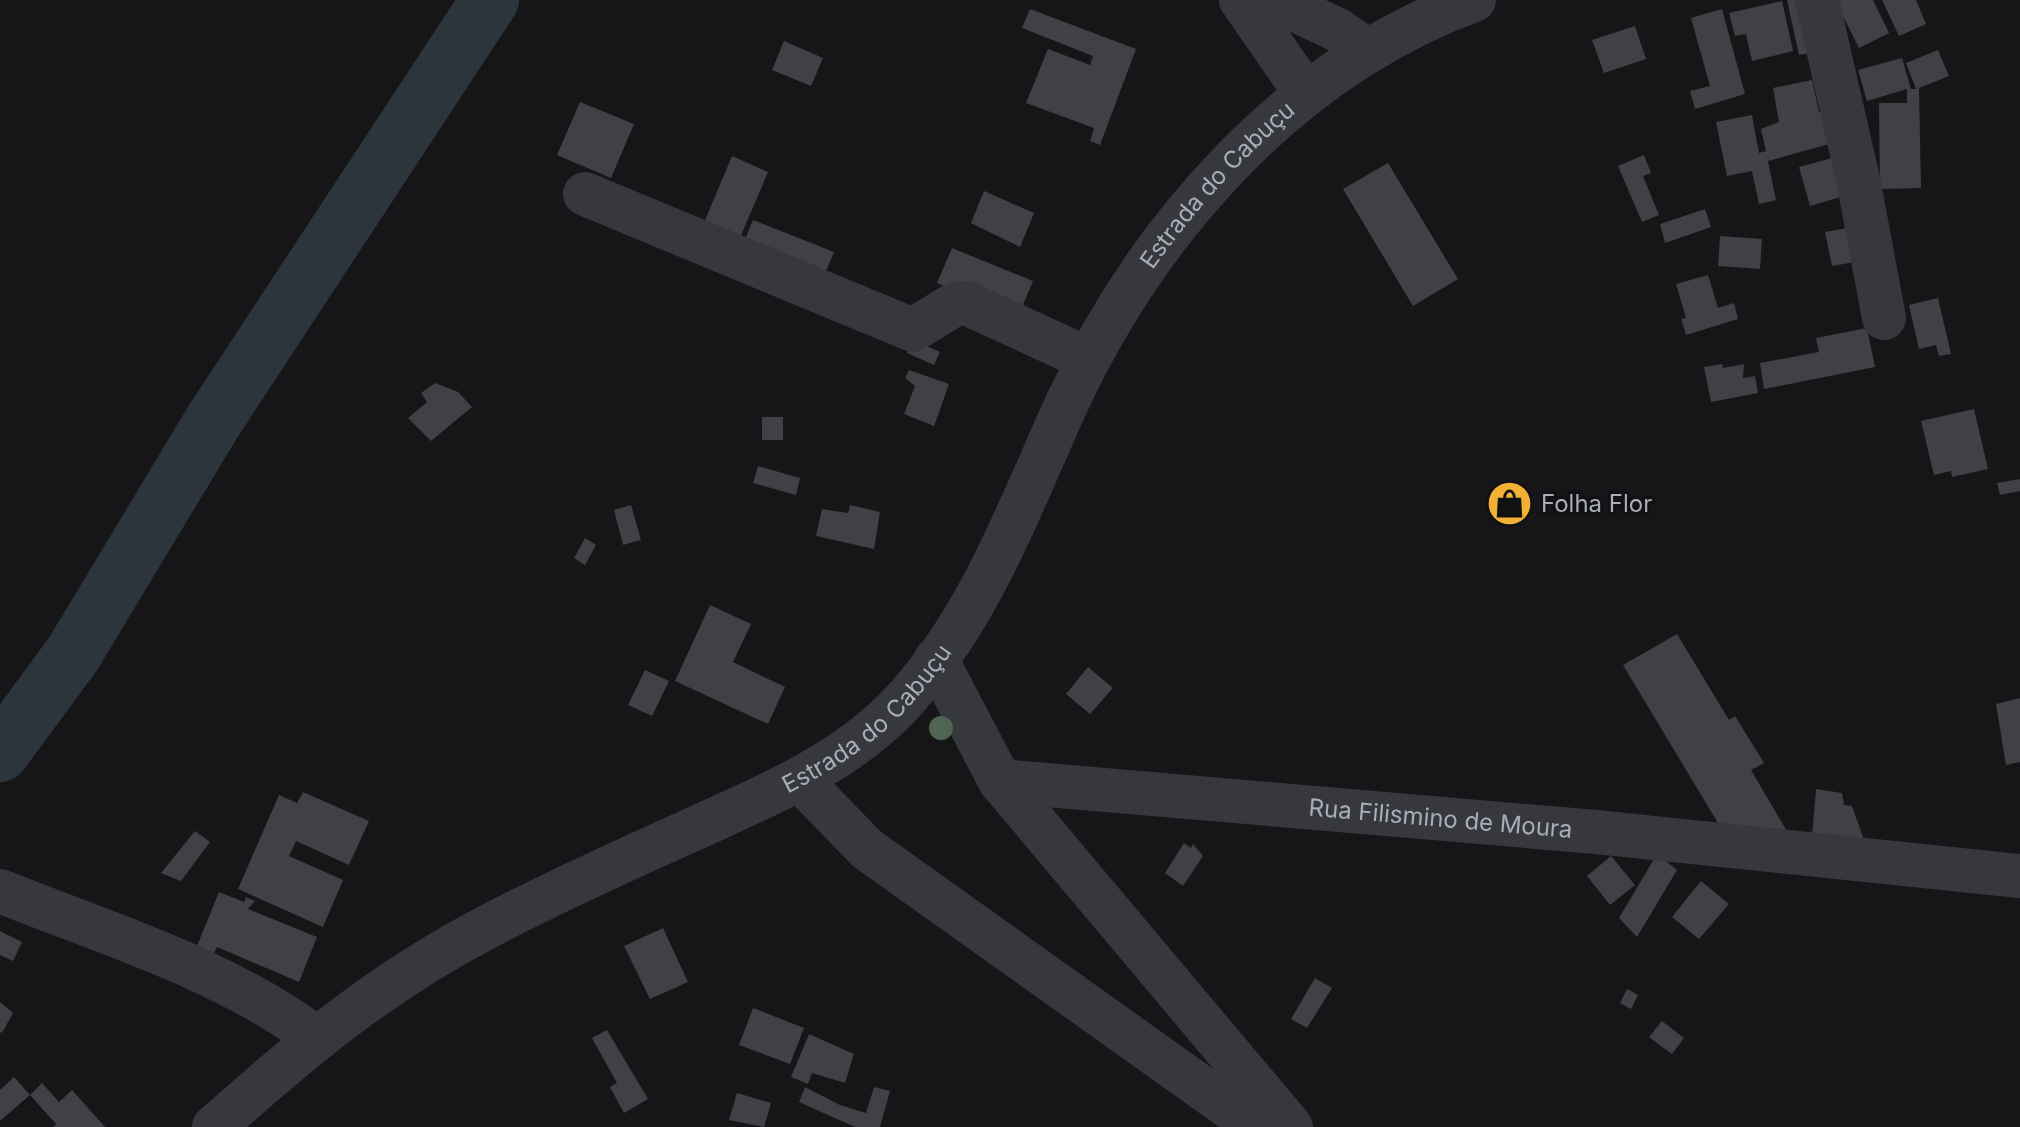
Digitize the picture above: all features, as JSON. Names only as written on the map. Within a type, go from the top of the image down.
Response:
[{"type":"street","name":"Estrada do Cabuçu","points":[[1241,0],[1306,94]]},
{"type":"street","points":[[1274,0],[1338,30],[1367,50]]},
{"type":"street","points":[[1817,0],[1859,184],[1884,318]]},
{"type":"street","name":"Estrada do Cabuçu","points":[[214,1127],[315,1037],[398,976],[489,926],[800,780],[855,743],[896,708],[936,659],[978,599],[1088,359],[1140,271],[1194,204],[1253,141],[1306,94],[1367,50],[1467,1]]},
{"type":"street","points":[[585,194],[913,330],[955,304],[966,303],[1088,359]]},
{"type":"street","points":[[936,659],[1000,781],[1291,1127]]},
{"type":"street","points":[[800,780],[867,849],[1257,1127]]},
{"type":"street","name":"Rua Filismino de Moura","points":[[1000,781],[1596,832],[2020,876]]},
{"type":"street","points":[[0,891],[225,982],[277,1009],[315,1037]]},
{"type":"building","points":[[1787,0],[1804,0],[1815,52],[1799,55]]},
{"type":"building","points":[[1835,0],[1873,0],[1889,33],[1859,48]]},
{"type":"building","points":[[1882,0],[1916,0],[1926,24],[1899,36]]},
{"type":"building","points":[[1782,1],[1793,51],[1752,61],[1746,34],[1735,36],[1729,13]]},
{"type":"building","points":[[1030,9],[1136,49],[1100,145],[1090,141],[1094,128],[1026,103],[1048,49],[1090,65],[1093,56],[1022,28]]},
{"type":"building","points":[[1722,9],[1745,94],[1695,109],[1690,91],[1710,86],[1691,18]]},
{"type":"building","points":[[1635,26],[1646,59],[1604,73],[1592,40]]},
{"type":"building","points":[[784,41],[823,58],[811,86],[772,70]]},
{"type":"building","points":[[1938,50],[1949,76],[1919,88],[1921,188],[1880,189],[1879,103],[1907,103],[1907,89],[1867,101],[1858,70],[1902,58],[1911,89],[1916,89],[1906,63]]},
{"type":"building","points":[[1812,80],[1819,112],[1828,110],[1836,142],[1768,161],[1776,200],[1759,204],[1752,171],[1727,176],[1716,122],[1752,115],[1759,153],[1766,151],[1761,129],[1779,122],[1773,88]]},
{"type":"building","points":[[580,102],[634,124],[611,178],[557,155]]},
{"type":"building","points":[[1644,155],[1651,173],[1643,176],[1659,215],[1642,222],[1618,166]]},
{"type":"building","points":[[732,156],[768,172],[739,240],[703,225]]},
{"type":"building","points":[[1836,157],[1847,195],[1810,206],[1799,167]]},
{"type":"building","points":[[1388,163],[1458,279],[1413,306],[1343,189]]},
{"type":"building","points":[[984,191],[1034,213],[1020,247],[971,223]]},
{"type":"building","points":[[1705,209],[1711,227],[1665,243],[1660,224]]},
{"type":"building","points":[[753,220],[834,252],[822,281],[741,249]]},
{"type":"building","points":[[1854,227],[1861,261],[1832,266],[1825,232]]},
{"type":"building","points":[[1720,236],[1762,239],[1760,269],[1718,266]]},
{"type":"building","points":[[952,248],[1033,281],[1018,317],[937,283]]},
{"type":"building","points":[[1708,275],[1718,308],[1734,303],[1738,319],[1686,335],[1681,319],[1686,318],[1676,284]]},
{"type":"building","points":[[1938,298],[1951,354],[1939,356],[1936,345],[1919,349],[1909,305]]},
{"type":"building","points":[[1867,328],[1875,367],[1764,389],[1760,363],[1819,352],[1816,338]]},
{"type":"building","points":[[913,340],[940,352],[934,365],[907,353]]},
{"type":"building","points":[[1722,364],[1723,368],[1744,364],[1743,378],[1755,376],[1758,393],[1711,402],[1704,367]]},
{"type":"building","points":[[909,370],[949,384],[934,426],[904,414],[915,386],[905,378]]},
{"type":"building","points":[[435,383],[458,392],[472,407],[431,441],[408,418],[427,402],[421,393]]},
{"type":"building","points":[[1974,409],[1988,469],[1952,477],[1951,471],[1934,475],[1921,421]]},
{"type":"building","points":[[762,417],[783,417],[783,440],[762,440]]},
{"type":"building","points":[[758,466],[800,478],[796,495],[753,483]]},
{"type":"building","points":[[2020,479],[2020,491],[2000,495],[1997,483]]},
{"type":"building","points":[[631,505],[641,540],[623,545],[614,510]]},
{"type":"building","points":[[850,505],[880,512],[874,549],[816,536],[822,509],[848,513]]},
{"type":"building","points":[[585,538],[596,545],[585,565],[574,558]]},
{"type":"building","points":[[710,605],[751,624],[733,662],[785,687],[768,724],[675,681]]},
{"type":"building","points":[[1677,634],[1729,720],[1735,716],[1764,763],[1751,770],[1788,833],[1721,828],[1623,665]]},
{"type":"building","points":[[1088,667],[1113,688],[1090,714],[1066,694]]},
{"type":"building","points":[[645,670],[669,681],[652,716],[628,705]]},
{"type":"building","points":[[2020,698],[2020,762],[2006,765],[1996,704]]},
{"type":"building","points":[[1816,789],[1842,793],[1844,805],[1852,806],[1864,840],[1812,837]]},
{"type":"building","points":[[303,792],[369,821],[349,865],[296,841],[289,856],[343,880],[323,927],[238,889],[279,795],[297,803]]},
{"type":"building","points":[[195,831],[210,842],[181,881],[161,873]]},
{"type":"building","points":[[1184,843],[1191,848],[1193,844],[1203,856],[1183,886],[1165,873]]},
{"type":"building","points":[[1657,854],[1677,870],[1637,937],[1619,918]]},
{"type":"building","points":[[1611,856],[1635,885],[1610,905],[1587,876]]},
{"type":"building","points":[[1701,881],[1729,904],[1699,939],[1672,917]]},
{"type":"building","points":[[219,892],[244,902],[246,897],[255,901],[248,909],[317,937],[299,982],[217,947],[214,953],[197,946]]},
{"type":"building","points":[[663,928],[688,982],[650,999],[624,946]]},
{"type":"building","points":[[0,931],[22,942],[13,961],[0,955]]},
{"type":"building","points":[[1315,978],[1332,988],[1307,1028],[1291,1019]]},
{"type":"building","points":[[1627,989],[1638,995],[1631,1009],[1620,1003]]},
{"type":"building","points":[[0,1002],[13,1013],[2,1033],[0,1032]]},
{"type":"building","points":[[753,1008],[804,1028],[790,1064],[739,1045]]},
{"type":"building","points":[[1662,1021],[1684,1038],[1672,1054],[1649,1037]]},
{"type":"building","points":[[607,1030],[648,1099],[624,1113],[610,1087],[617,1083],[592,1038]]},
{"type":"building","points":[[809,1034],[854,1054],[845,1083],[812,1073],[808,1084],[791,1077]]},
{"type":"building","points":[[14,1077],[30,1095],[0,1121],[0,1090]]},
{"type":"building","points":[[42,1083],[59,1102],[72,1090],[105,1127],[53,1127],[56,1124],[30,1095]]},
{"type":"building","points":[[805,1087],[840,1105],[866,1113],[874,1087],[890,1091],[880,1127],[855,1127],[799,1102]]},
{"type":"building","points":[[737,1093],[771,1103],[764,1127],[729,1120]]},
{"type":"waterway","points":[[0,753],[73,654],[214,420],[490,0]]},
{"type":"place","name":"Folha Flor","points":[[1510,504]]}]
